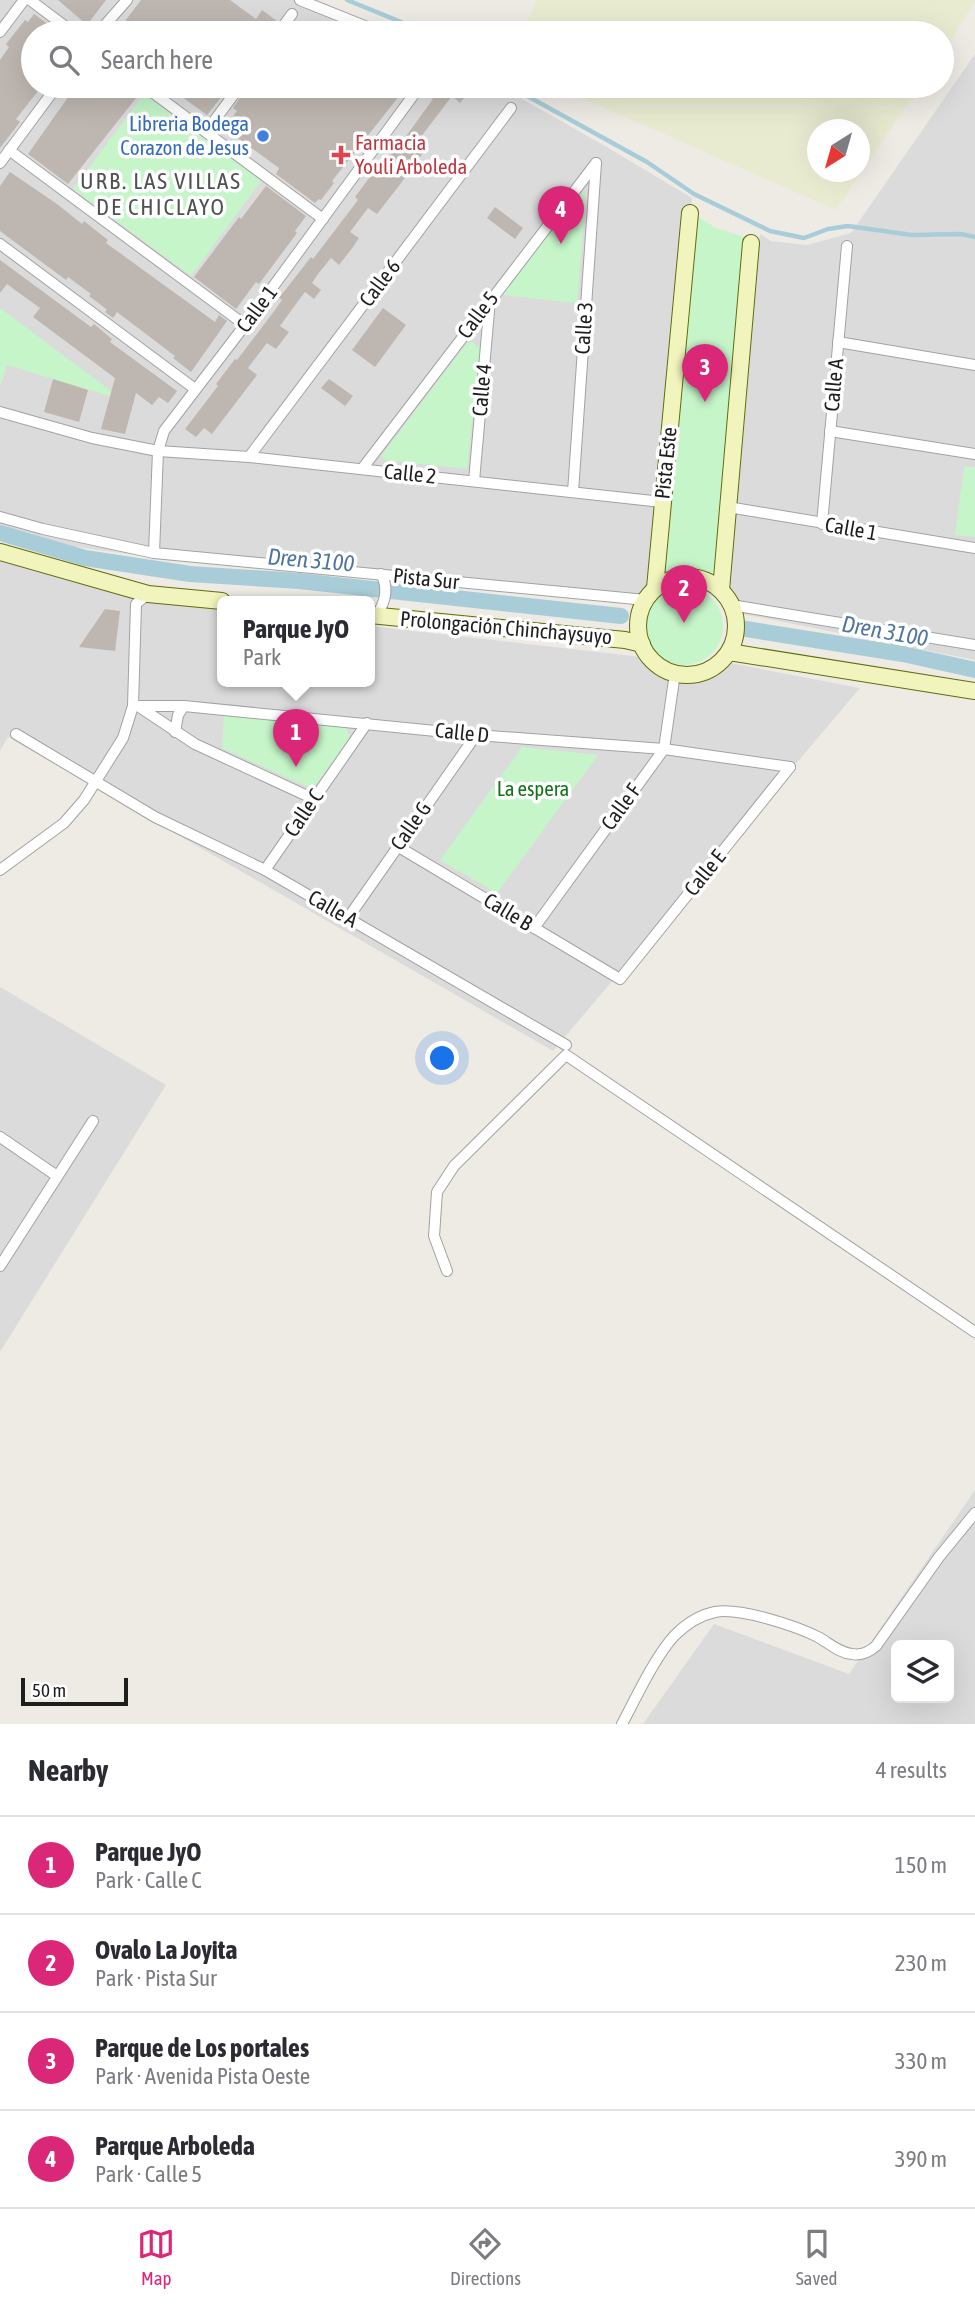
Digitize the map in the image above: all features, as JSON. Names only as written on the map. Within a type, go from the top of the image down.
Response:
[{"type":"street","points":[[0,32],[24,0]]},
{"type":"street","points":[[30,0],[58,21]]},
{"type":"street","points":[[109,21],[127,0]]},
{"type":"street","points":[[300,0],[352,21]]},
{"type":"street","points":[[287,21],[292,14]]},
{"type":"street","points":[[0,163],[48,98]]},
{"type":"street","points":[[160,98],[323,219]]},
{"type":"street","points":[[206,132],[231,98]]},
{"type":"street","name":"Calle 1","points":[[153,553],[158,451],[164,431],[411,98]]},
{"type":"street","name":"Calle 6","points":[[249,457],[511,108]]},
{"type":"street","points":[[9,150],[245,325]]},
{"type":"street","name":"Calle 5","points":[[362,469],[596,163]]},
{"type":"street","name":"Calle 3","points":[[573,492],[596,163]]},
{"type":"street","name":"Pista Este","points":[[651,594],[690,212]]},
{"type":"street","points":[[721,590],[751,243]]},
{"type":"street","points":[[0,244],[195,389]]},
{"type":"street","name":"Calle A","points":[[822,524],[847,246]]},
{"type":"street","name":"Calle 4","points":[[474,481],[490,300]]},
{"type":"street","points":[[838,342],[975,365]]},
{"type":"street","name":"Calle 2","points":[[0,412],[92,438],[158,451],[249,457],[662,502]]},
{"type":"street","points":[[830,431],[975,454]]},
{"type":"street","name":"Calle 1","points":[[728,507],[975,548]]},
{"type":"street","name":"Pista Sur","points":[[0,517],[153,553],[382,578],[651,594]]},
{"type":"street","points":[[0,552],[148,594],[217,601]]},
{"type":"street","points":[[681,577],[709,582],[721,590],[731,605],[735,629],[729,652],[719,664],[691,674],[675,673],[661,667],[650,657],[642,644],[638,629],[640,614],[651,594],[667,581],[681,577]]},
{"type":"street","points":[[376,613],[386,590],[382,578]]},
{"type":"street","points":[[0,870],[64,823],[123,738],[135,706],[136,604],[148,594]]},
{"type":"street","points":[[731,605],[975,645]]},
{"type":"street","name":"Prolongación Chinchaysuyo","points":[[376,613],[642,644]]},
{"type":"street","points":[[729,652],[975,691]]},
{"type":"street","name":"Calle F","points":[[534,928],[664,749],[675,673]]},
{"type":"street","points":[[135,706],[195,744],[313,799]]},
{"type":"street","name":"Calle D","points":[[135,706],[184,706],[476,735],[664,749],[790,767]]},
{"type":"street","points":[[175,732],[176,722],[184,706]]},
{"type":"street","name":"Calle C","points":[[265,870],[367,723]]},
{"type":"street","name":"Calle A","points":[[16,734],[155,817],[265,870],[566,1045]]},
{"type":"street","name":"Calle G","points":[[348,918],[476,735]]},
{"type":"street","name":"Calle E","points":[[620,979],[790,767]]},
{"type":"street","name":"Calle B","points":[[397,846],[620,979]]},
{"type":"street","points":[[447,1271],[434,1236],[437,1192],[454,1166],[566,1055],[975,1332]]},
{"type":"street","points":[[0,1266],[93,1121]]},
{"type":"street","points":[[0,1137],[57,1175]]},
{"type":"street","points":[[622,1724],[667,1645],[685,1627],[709,1613],[727,1611],[765,1618],[800,1629],[849,1654],[864,1654],[870,1651],[975,1513]]},
{"type":"shaded area","points":[[0,0],[307,0],[360,21],[21,21],[21,98],[520,98],[692,198],[651,586],[640,602],[171,560],[71,546],[0,525]]},
{"type":"shaded area","points":[[975,54],[975,660],[728,611],[724,601],[760,234],[771,241],[807,245],[851,233],[945,98],[954,98],[954,84]]},
{"type":"shaded area","points":[[0,559],[148,601],[217,608],[217,687],[375,687],[375,627],[642,657],[652,668],[665,676],[683,681],[709,676],[725,662],[860,688],[553,1051],[8,737],[0,751]]},
{"type":"shaded area","points":[[0,987],[166,1085],[0,1352]]},
{"type":"shaded area","points":[[975,1490],[975,1724],[643,1724],[714,1624],[849,1674]]},
{"type":"green space","points":[[537,0],[975,0],[954,34],[954,21],[527,21]]},
{"type":"green space","points":[[141,98],[149,98],[261,181],[191,276],[73,189]]},
{"type":"green space","points":[[582,98],[911,98],[870,159],[870,119],[807,119],[807,182],[855,182],[836,210]]},
{"type":"green space","points":[[578,193],[586,193],[577,303],[502,295]]},
{"type":"green space","points":[[697,216],[716,228],[745,237],[713,578],[689,572],[665,575]]},
{"type":"green space","points":[[0,308],[111,391],[110,396],[7,365],[0,387]]},
{"type":"green space","points":[[472,342],[480,348],[467,469],[385,460],[381,456],[467,343]]},
{"type":"green space","points":[[964,467],[975,467],[975,537],[955,535]]},
{"type":"green space","points":[[684,587],[699,590],[716,604],[723,626],[720,641],[706,658],[684,665],[669,662],[652,648],[645,626],[648,611],[662,594]]},
{"type":"green space","points":[[224,715],[345,726],[350,737],[315,786],[308,787],[222,748]]},
{"type":"green space","name":"La espera","points":[[522,747],[598,755],[497,893],[440,860]]},
{"type":"building","points":[[58,0],[106,0],[90,21],[82,21]]},
{"type":"building","points":[[141,0],[230,0],[256,19],[262,10],[277,21],[125,21]]},
{"type":"building","points":[[34,14],[44,21],[29,21]]},
{"type":"building","points":[[21,25],[21,98],[33,98],[16,119],[20,122],[0,148],[0,60],[9,47],[6,44]]},
{"type":"building","points":[[68,98],[136,98],[68,184],[28,154]]},
{"type":"building","points":[[184,98],[220,98],[207,115]]},
{"type":"building","points":[[240,98],[398,98],[332,181],[334,183],[321,200],[315,203],[276,174],[279,168],[224,128],[237,111],[233,108]]},
{"type":"building","points":[[450,98],[414,146],[423,153],[377,214],[368,208],[350,232],[359,238],[339,265],[331,258],[318,274],[312,283],[321,290],[314,299],[305,292],[280,326],[289,332],[276,349],[267,343],[248,368],[257,375],[212,434],[204,428],[196,437],[185,429],[218,386],[216,384],[275,310],[282,300],[279,298],[358,200],[355,197],[375,170],[378,173],[396,147],[394,145],[401,136],[404,139],[433,99]]},
{"type":"building","points":[[10,172],[82,224],[84,221],[108,240],[106,243],[215,322],[219,315],[227,321],[191,372],[173,358],[175,356],[117,312],[113,318],[89,296],[91,294],[68,277],[66,280],[0,231],[0,186]]},
{"type":"building","points":[[266,186],[306,216],[295,231],[297,233],[259,284],[256,282],[236,309],[194,277]]},
{"type":"building","points":[[495,207],[523,228],[515,239],[487,218]]},
{"type":"building","points":[[0,260],[91,327],[94,324],[112,339],[110,342],[177,391],[168,403],[159,397],[152,405],[136,393],[125,434],[101,429],[115,378],[33,317],[40,308],[7,284],[0,293]]},
{"type":"building","points":[[383,308],[406,325],[375,367],[352,350]]},
{"type":"building","points":[[53,379],[88,390],[79,422],[44,412]]},
{"type":"building","points":[[329,379],[353,396],[345,406],[321,388]]},
{"type":"building","points":[[105,609],[120,611],[115,651],[79,647]]},
{"type":"waterway","points":[[347,0],[399,21]]},
{"type":"waterway","points":[[531,98],[647,162],[694,194],[770,231],[804,238],[828,229],[848,226],[912,235],[961,234],[975,237]]},
{"type":"waterway","name":"Dren 3100","points":[[0,533],[85,558],[190,574],[299,581],[621,616]]},
{"type":"waterway","name":"Dren 3100","points":[[746,629],[903,654],[975,670]]},
{"type":"place","name":"Libreria Bodega Corazon de Jesus","points":[[263,136]]},
{"type":"place","name":"Farmacia Youli Arboleda","points":[[341,155]]},
{"type":"place","name":"Parque Arboleda","points":[[561,244]]},
{"type":"place","name":"Parque de Los portales","points":[[705,402]]},
{"type":"place","name":"Ovalo La Joyita","points":[[684,623]]},
{"type":"place","name":"Parque JyO","points":[[296,767]]},
{"type":"district","name":"URB. LAS VILLAS DE CHICLAYO","points":[[161,194]]}]
